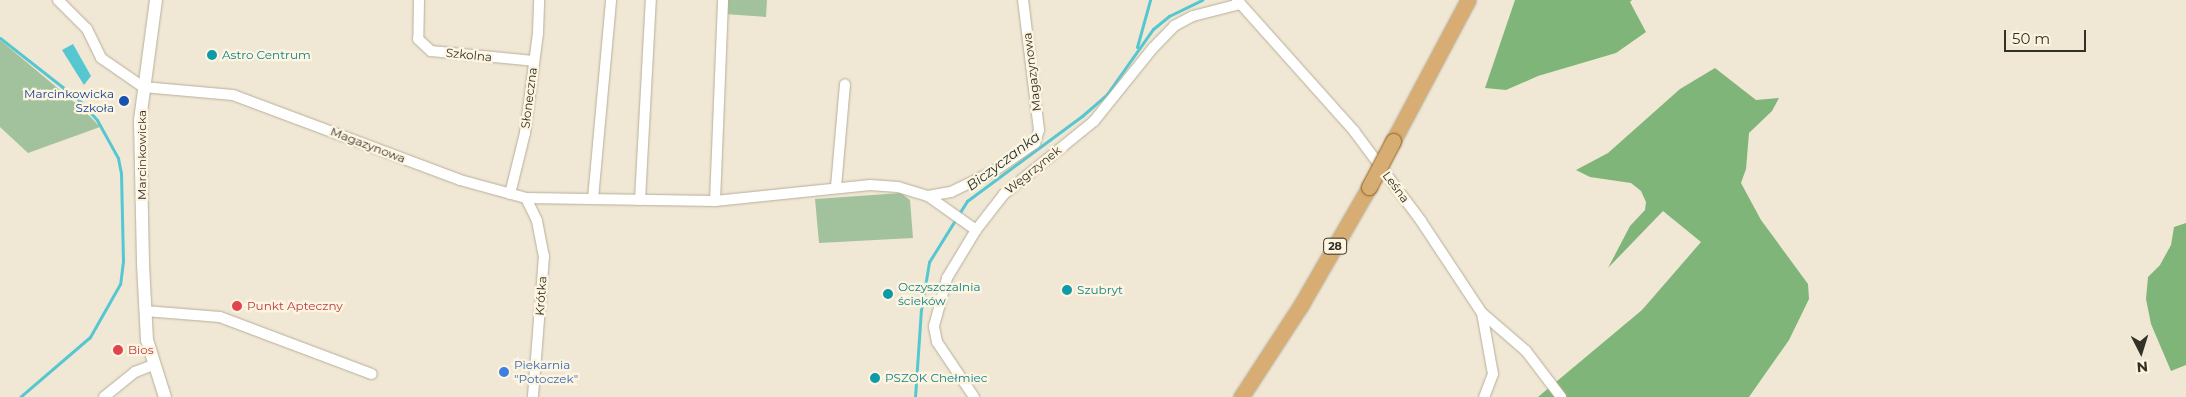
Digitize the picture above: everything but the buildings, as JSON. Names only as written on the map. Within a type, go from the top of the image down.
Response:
[{"type":"main road","name":"28","points":[[1241,397],[1301,305],[1369,187],[1468,0]]},
{"type":"street","points":[[58,0],[87,29],[101,58],[144,87]]},
{"type":"street","name":"Marcinkowicka","points":[[156,0],[140,120],[145,311],[153,365],[165,397]]},
{"type":"street","name":"Szkolna","points":[[419,0],[418,40],[431,51],[534,61]]},
{"type":"street","name":"Słoneczna","points":[[510,194],[525,133],[534,61],[538,0]]},
{"type":"street","points":[[592,199],[610,0]]},
{"type":"street","points":[[640,200],[651,0]]},
{"type":"street","points":[[715,200],[722,0]]},
{"type":"street","name":"Magazynowa","points":[[928,196],[951,192],[994,171],[1034,143],[1039,130],[1024,0]]},
{"type":"street","name":"Węgrzynek","points":[[974,397],[937,342],[934,326],[944,285],[956,258],[973,228],[1004,194],[1094,121],[1153,48],[1174,26],[1193,16],[1239,2]]},
{"type":"street","name":"Leśna","points":[[1239,2],[1354,131],[1421,221],[1482,313],[1493,374],[1484,397]]},
{"type":"street","points":[[836,188],[845,84]]},
{"type":"street","name":"Magazynowa","points":[[144,87],[233,95],[460,180],[526,198],[715,200],[836,188],[898,187],[928,196],[947,207],[973,228]]},
{"type":"street","name":"Krótka","points":[[526,198],[537,221],[544,256],[533,397]]},
{"type":"street","points":[[145,311],[220,317],[372,374]]},
{"type":"street","points":[[1482,313],[1526,351],[1561,397]]},
{"type":"street","points":[[104,397],[135,372],[153,365]]},
{"type":"green space","points":[[725,0],[767,0],[766,17],[724,14]]},
{"type":"green space","points":[[1515,0],[1632,0],[1630,2],[1646,32],[1616,53],[1538,76],[1506,90],[1485,88]]},
{"type":"green space","points":[[0,40],[85,111],[100,127],[28,153],[0,127]]},
{"type":"green space","points":[[1715,68],[1756,100],[1779,98],[1772,111],[1749,133],[1746,169],[1741,183],[1761,220],[1808,284],[1809,299],[1789,340],[1749,397],[1538,397],[1642,310],[1701,242],[1663,211],[1608,268],[1630,226],[1645,210],[1646,202],[1641,191],[1631,183],[1590,177],[1576,170],[1608,153],[1680,89]]},
{"type":"green space","points":[[901,193],[910,200],[913,238],[819,243],[815,199]]},
{"type":"green space","points":[[2186,223],[2186,365],[2171,371],[2151,324],[2146,299],[2148,277],[2160,265],[2171,245],[2174,227]]},
{"type":"water","points":[[73,44],[91,76],[84,85],[62,50]]},
{"type":"waterway","points":[[1137,47],[1150,0]]},
{"type":"waterway","name":"Biczyczanka","points":[[915,397],[921,310],[929,262],[967,201],[1082,116],[1107,94],[1153,29],[1169,16],[1202,0]]},
{"type":"waterway","points":[[0,38],[79,100],[97,120],[118,158],[121,173],[123,261],[120,284],[90,337],[20,397]]},
{"type":"place","name":"Astro Centrum","points":[[212,55]]},
{"type":"place","name":"Marcinkowicka Szkoła","points":[[124,101]]},
{"type":"place","name":"Szubryt","points":[[1067,290]]},
{"type":"place","name":"Oczyszczalnia ścieków","points":[[888,294]]},
{"type":"place","name":"Punkt Apteczny","points":[[237,306]]},
{"type":"place","name":"Bios","points":[[118,350]]},
{"type":"place","name":"Piekarnia \"Potoczek\"","points":[[504,372]]},
{"type":"place","name":"PSZOK Chełmiec","points":[[875,378]]}]
